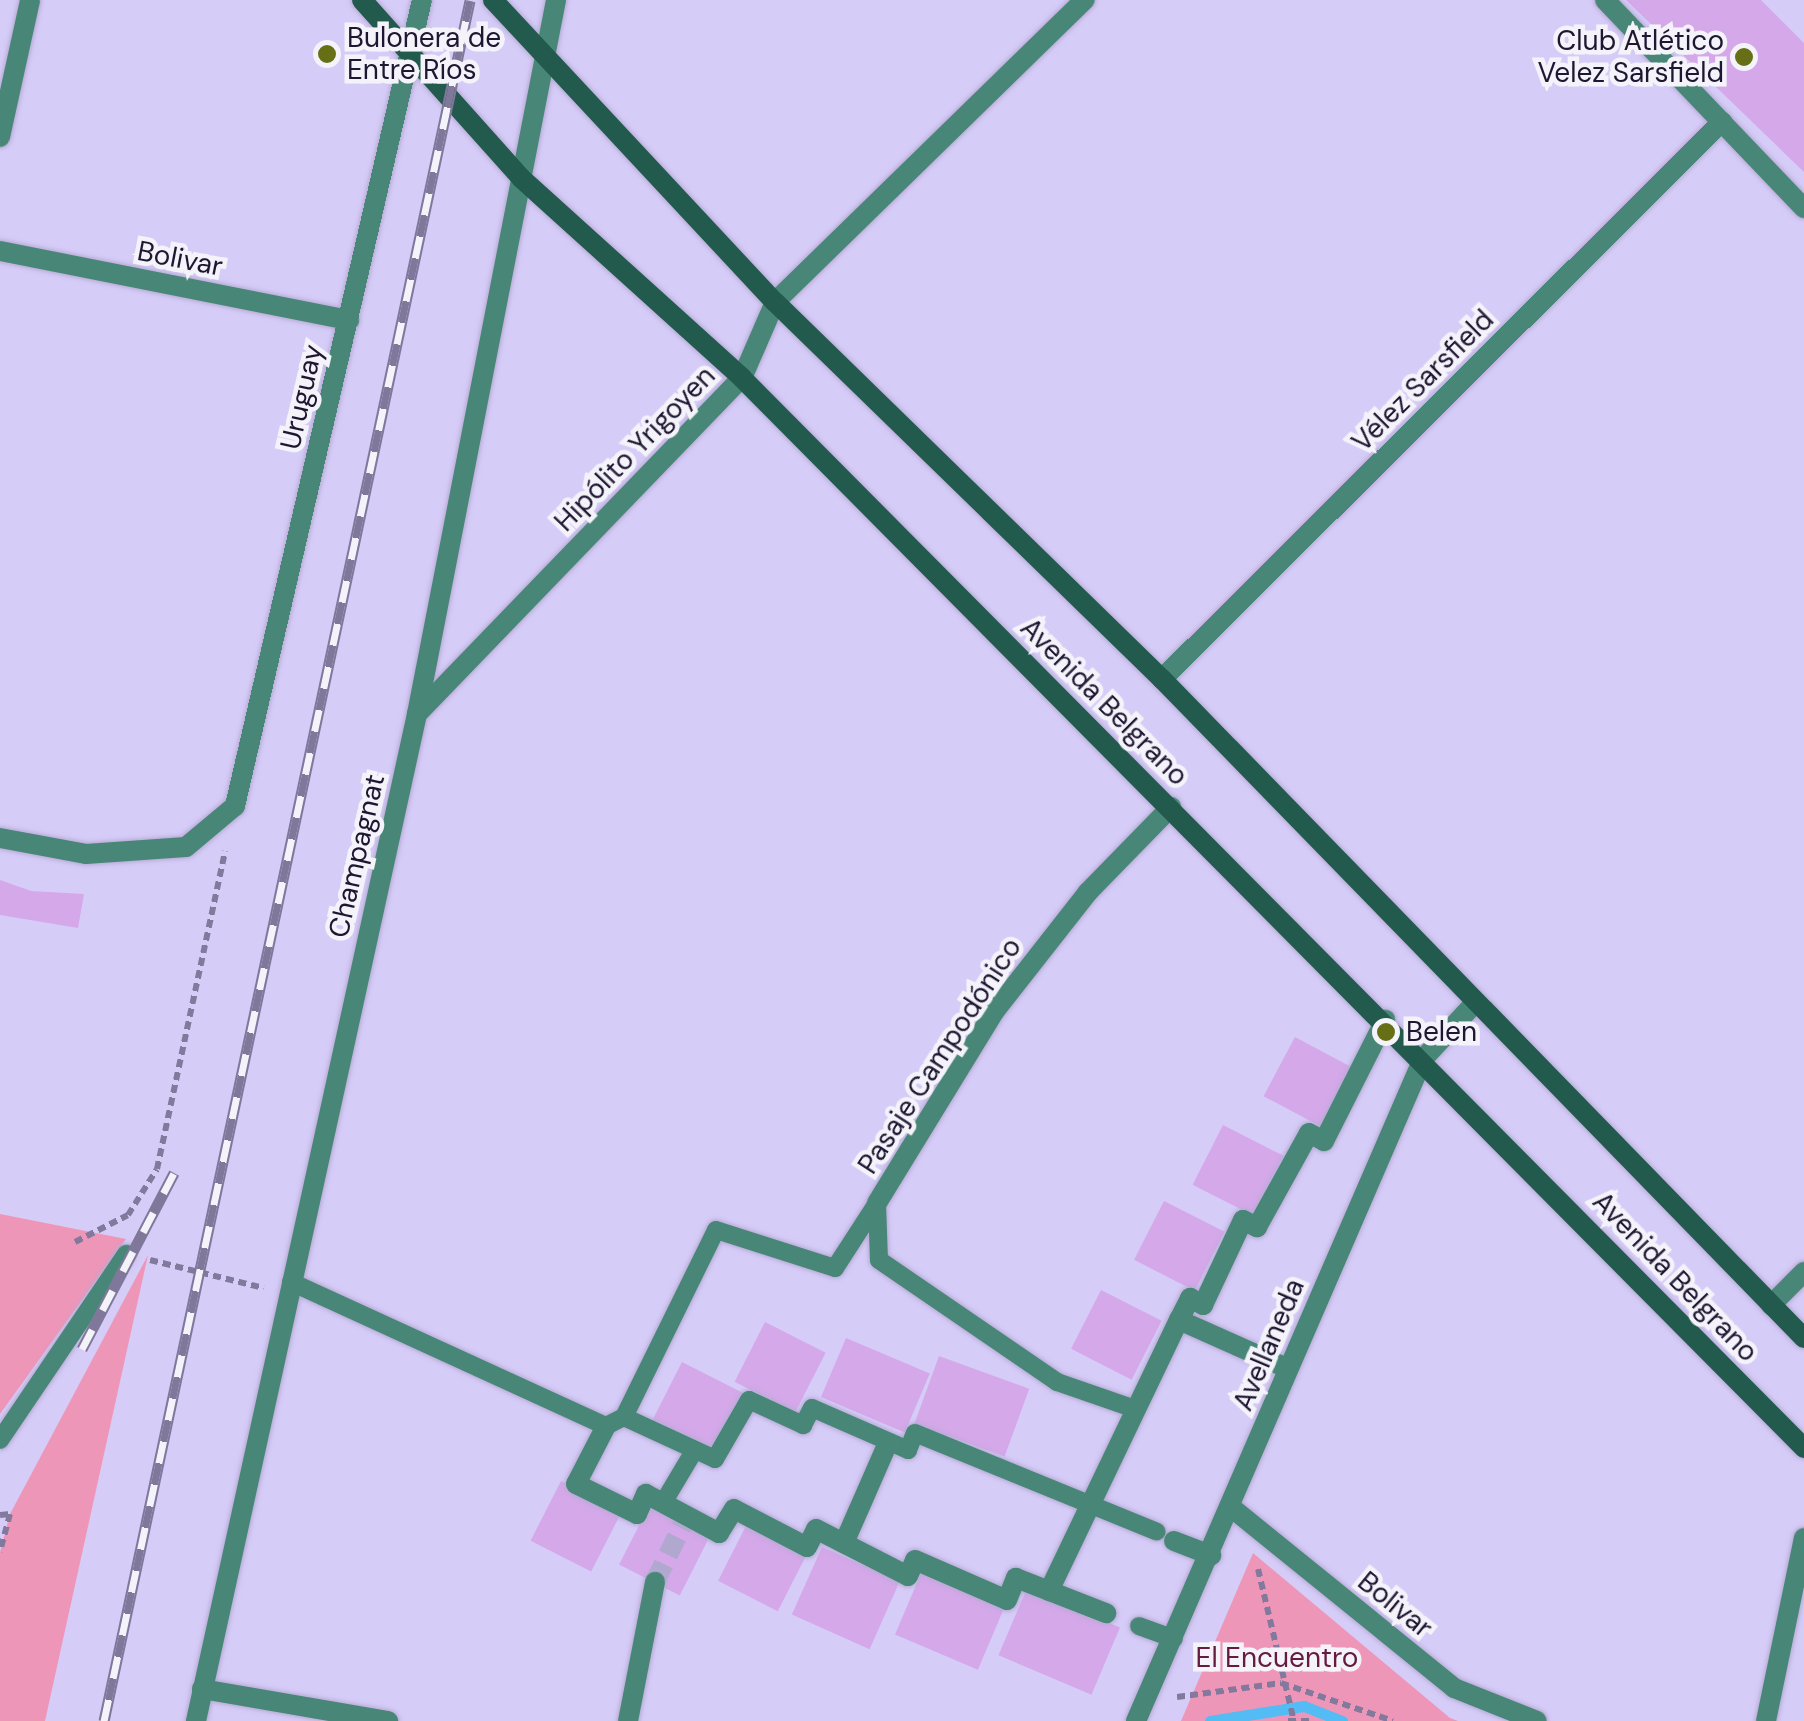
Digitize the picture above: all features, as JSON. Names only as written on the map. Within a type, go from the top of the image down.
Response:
[{"type":"main road","name":"Avenida Belgrano","points":[[362,0],[413,52],[521,178],[742,378],[1424,1059],[1804,1448]]},
{"type":"main road","name":"Avenida Belgrano","points":[[494,0],[542,58],[776,302],[1162,679],[1474,1004],[1804,1338]]},
{"type":"street","points":[[0,138],[30,0]]},
{"type":"street","name":"Uruguay","points":[[235,806],[422,0]]},
{"type":"street","name":"Champagnat","points":[[196,1721],[417,714],[556,0]]},
{"type":"street","name":"Hipólito Yrigoyen","points":[[417,714],[742,378],[776,302],[1085,0]]},
{"type":"street","points":[[1605,0],[1804,208]]},
{"type":"street","name":"Vélez Sarsfield","points":[[1162,679],[1722,122]]},
{"type":"street","name":"Bolivar","points":[[0,251],[348,320]]},
{"type":"street","points":[[0,838],[86,854],[186,846],[235,806]]},
{"type":"street","name":"Pasaje Campodónico","points":[[877,1203],[1004,999],[1088,892],[1171,807]]},
{"type":"street","name":"Avellaneda","points":[[1141,1711],[1424,1059],[1474,1004]]},
{"type":"street","points":[[1049,1591],[1132,1408],[1190,1298],[1204,1305],[1243,1220],[1257,1227],[1309,1133],[1324,1140],[1385,1020]]},
{"type":"street","points":[[1771,1305],[1804,1272]]},
{"type":"street","points":[[1178,1320],[1287,1368]]},
{"type":"street","points":[[615,1421],[576,1484],[638,1514],[646,1494],[685,1518],[720,1533],[734,1508],[807,1546],[816,1529],[908,1576],[915,1560],[1007,1600],[1016,1578],[1106,1613]]},
{"type":"street","points":[[844,1543],[888,1443]]},
{"type":"street","name":"Bolivar","points":[[1232,1508],[1454,1688],[1537,1721]]},
{"type":"street","points":[[1166,1537],[1211,1555]]},
{"type":"street","points":[[1766,1721],[1804,1538]]},
{"type":"street","points":[[628,1721],[655,1582]]},
{"type":"street","points":[[202,1688],[388,1721]]},
{"type":"lane","points":[[615,1421],[716,1230],[835,1268],[877,1203]]},
{"type":"lane","points":[[877,1203],[879,1260],[1057,1382],[1132,1408]]},
{"type":"lane","points":[[0,1440],[126,1254]]},
{"type":"lane","points":[[289,1288],[715,1460],[750,1400],[802,1426],[812,1408],[908,1450],[915,1432],[1089,1501],[1166,1537]]},
{"type":"lane","points":[[664,1503],[694,1451]]},
{"type":"lane","points":[[1139,1626],[1174,1640]]},
{"type":"path","points":[[235,806],[157,1169],[128,1214],[76,1242],[289,1288]]},
{"type":"path","points":[[1232,1508],[1258,1568],[1292,1720],[1312,1721]]},
{"type":"path","points":[[0,1515],[10,1514],[0,1552]]},
{"type":"path","points":[[1141,1711],[1281,1683],[1392,1721]]},
{"type":"green space","points":[[0,1214],[126,1239],[0,1414]]},
{"type":"green space","points":[[148,1255],[45,1721],[0,1721],[0,1552],[10,1514]]},
{"type":"green space","name":"El Encuentro","points":[[1253,1553],[1450,1718],[1458,1721],[1181,1721]]},
{"type":"building","name":"Club Atlético Velez Sarsfield","points":[[1626,0],[1761,0],[1804,43],[1804,172]]},
{"type":"building","points":[[0,880],[31,891],[84,894],[78,928],[0,915]]},
{"type":"building","points":[[1295,1037],[1354,1068],[1323,1128],[1264,1096]]},
{"type":"building","points":[[1223,1125],[1284,1156],[1253,1216],[1193,1185]]},
{"type":"building","points":[[1164,1201],[1225,1232],[1195,1291],[1134,1260]]},
{"type":"building","points":[[1101,1290],[1162,1321],[1132,1380],[1071,1349]]},
{"type":"building","points":[[765,1322],[826,1353],[795,1413],[735,1382]]},
{"type":"building","points":[[846,1338],[930,1374],[905,1432],[821,1397]]},
{"type":"building","points":[[939,1356],[1029,1389],[1005,1456],[914,1424]]},
{"type":"building","points":[[682,1362],[743,1393],[712,1453],[652,1422]]},
{"type":"building","points":[[561,1481],[622,1512],[591,1572],[531,1541]]},
{"type":"building","points":[[650,1504],[711,1535],[680,1595],[619,1565]]},
{"type":"building","points":[[748,1522],[808,1552],[778,1611],[718,1581]]},
{"type":"building","points":[[822,1547],[900,1582],[870,1649],[792,1615]]},
{"type":"building","points":[[922,1571],[1005,1606],[978,1670],[895,1635]]},
{"type":"building","points":[[1027,1588],[1120,1627],[1091,1695],[998,1655]]},
{"type":"waterway","points":[[1210,1721],[1304,1706],[1342,1721]]},
{"type":"tunnel","points":[[655,1582],[684,1522]]},
{"type":"railway","points":[[104,1721],[470,0]]},
{"type":"railway","points":[[82,1349],[174,1173]]},
{"type":"place","name":"Bulonera de Entre Ríos","points":[[327,54]]},
{"type":"place","name":"Club Atlético Velez Sarsfield","points":[[1744,57]]},
{"type":"place","name":"Belen","points":[[1386,1032]]}]
